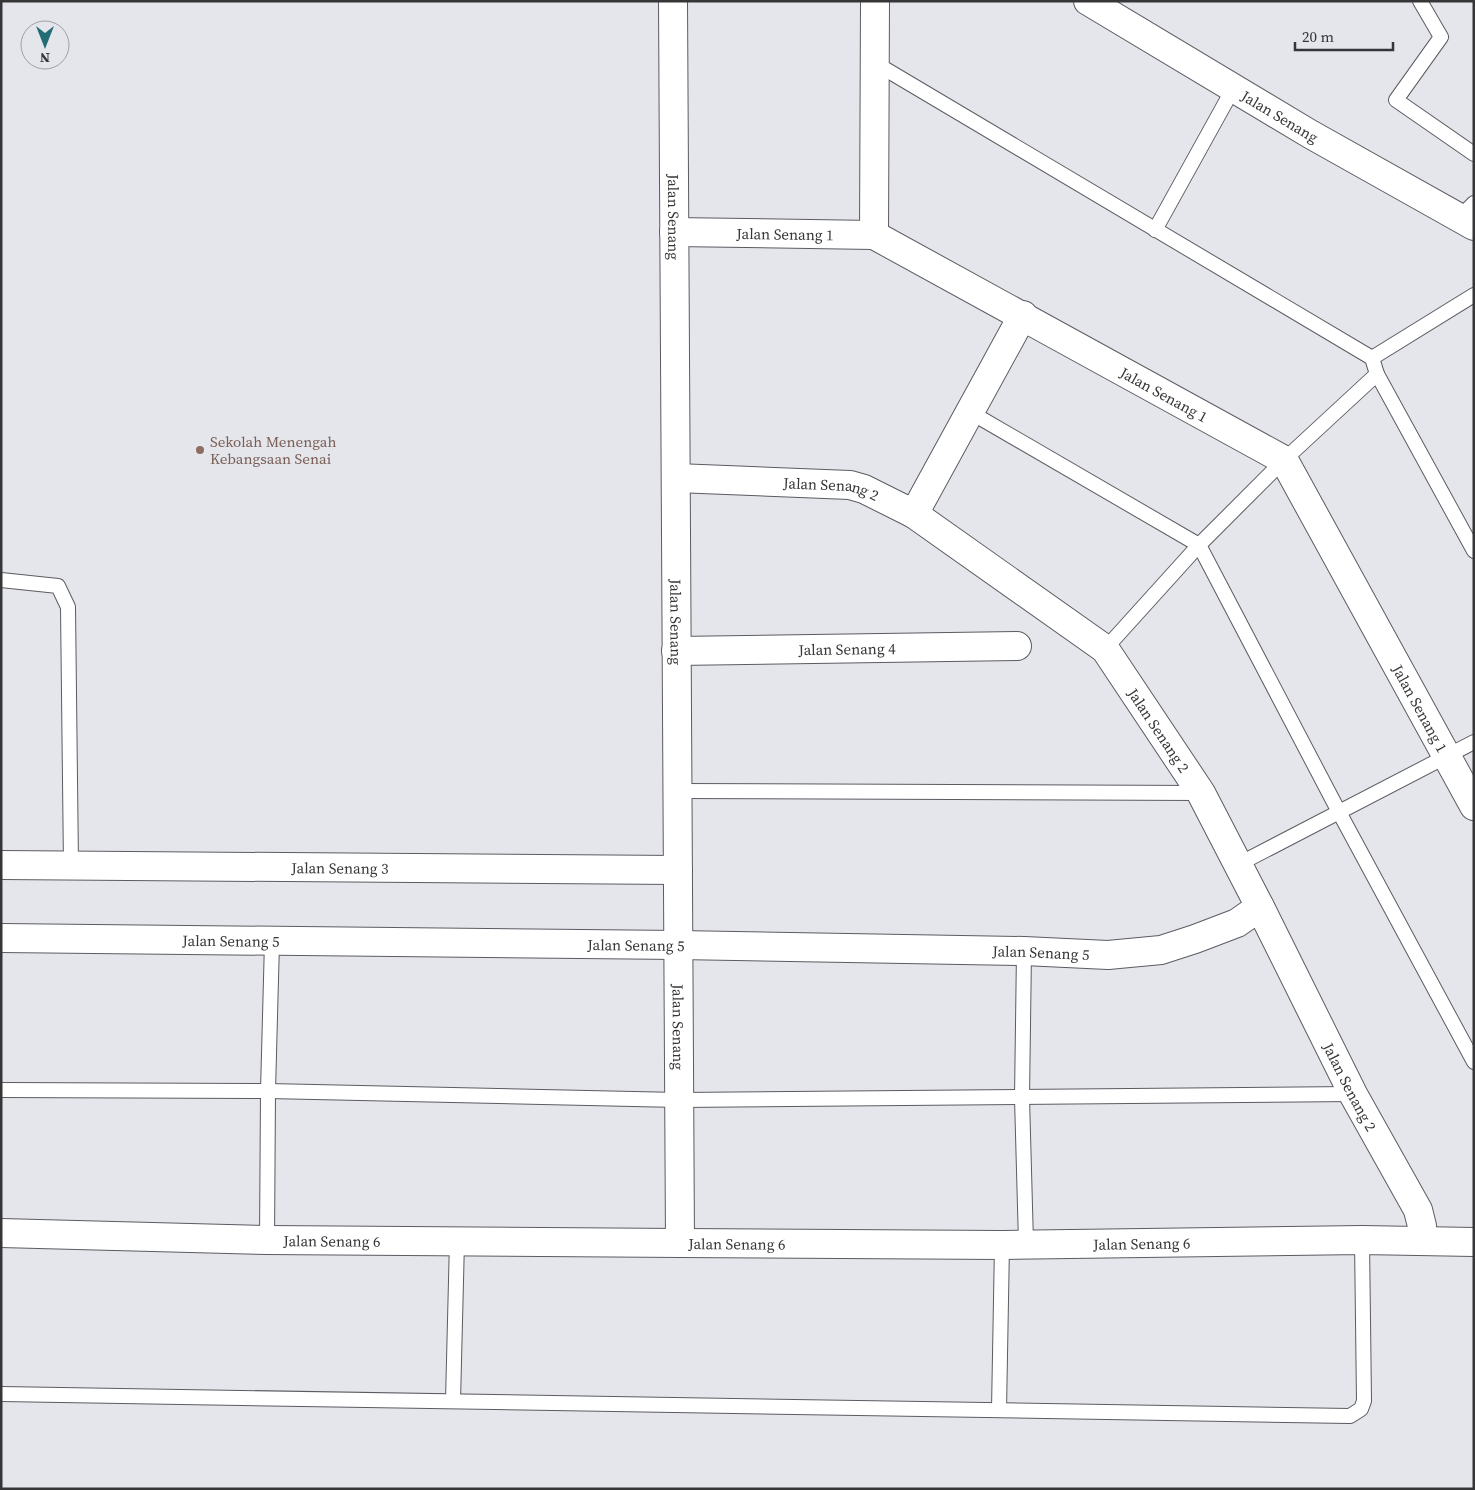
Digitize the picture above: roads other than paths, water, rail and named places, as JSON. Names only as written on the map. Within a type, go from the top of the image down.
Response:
[{"type":"street","name":"Jalan Senang","points":[[672,1],[680,1243]]},
{"type":"street","points":[[874,235],[875,1]]},
{"type":"street","name":"Jalan Senang","points":[[1088,1],[1310,134],[1469,216]]},
{"type":"street","name":"Jalan Senang 1","points":[[674,232],[874,235],[1023,315],[1284,460],[1474,806]]},
{"type":"street","points":[[914,514],[1023,315]]},
{"type":"street","name":"Jalan Senang 2","points":[[676,478],[850,485],[864,489],[914,514],[1105,650],[1201,793],[1353,1094],[1418,1210],[1422,1226],[1421,1241]]},
{"type":"street","name":"Jalan Senang 4","points":[[676,650],[1017,646]]},
{"type":"street","name":"Jalan Senang 3","points":[[1,865],[678,870]]},
{"type":"street","name":"Jalan Senang 5","points":[[1,938],[678,945],[1108,954],[1161,950],[1195,940],[1237,923],[1260,907]]},
{"type":"street","name":"Jalan Senang 6","points":[[1,1233],[268,1240],[680,1243],[1177,1244],[1362,1240],[1474,1242]]},
{"type":"lane","points":[[1420,1],[1441,37],[1396,100],[1474,154]]},
{"type":"lane","points":[[875,64],[1372,358],[1377,374],[1474,551]]},
{"type":"lane","points":[[1156,230],[1234,89]]},
{"type":"lane","points":[[1372,358],[1474,295]]},
{"type":"lane","points":[[1105,650],[1199,545],[1284,460],[1377,374]]},
{"type":"lane","points":[[970,412],[1199,545],[1338,812],[1474,1062]]},
{"type":"lane","points":[[1,580],[58,586],[68,607],[71,866]]},
{"type":"lane","points":[[1237,865],[1474,742]]},
{"type":"lane","points":[[677,792],[1201,793]]},
{"type":"lane","points":[[268,1240],[268,1091],[272,942]]},
{"type":"lane","points":[[999,1410],[1014,1244],[1022,1098],[1024,951]]},
{"type":"lane","points":[[1,1090],[268,1091],[679,1100],[1353,1094]]},
{"type":"lane","points":[[1,1394],[1350,1416],[1361,1409],[1364,1401],[1362,1240]]},
{"type":"lane","points":[[453,1401],[457,1241]]},
{"type":"place","name":"Sekolah Menengah Kebangsaan Senai","points":[[200,450]]}]
